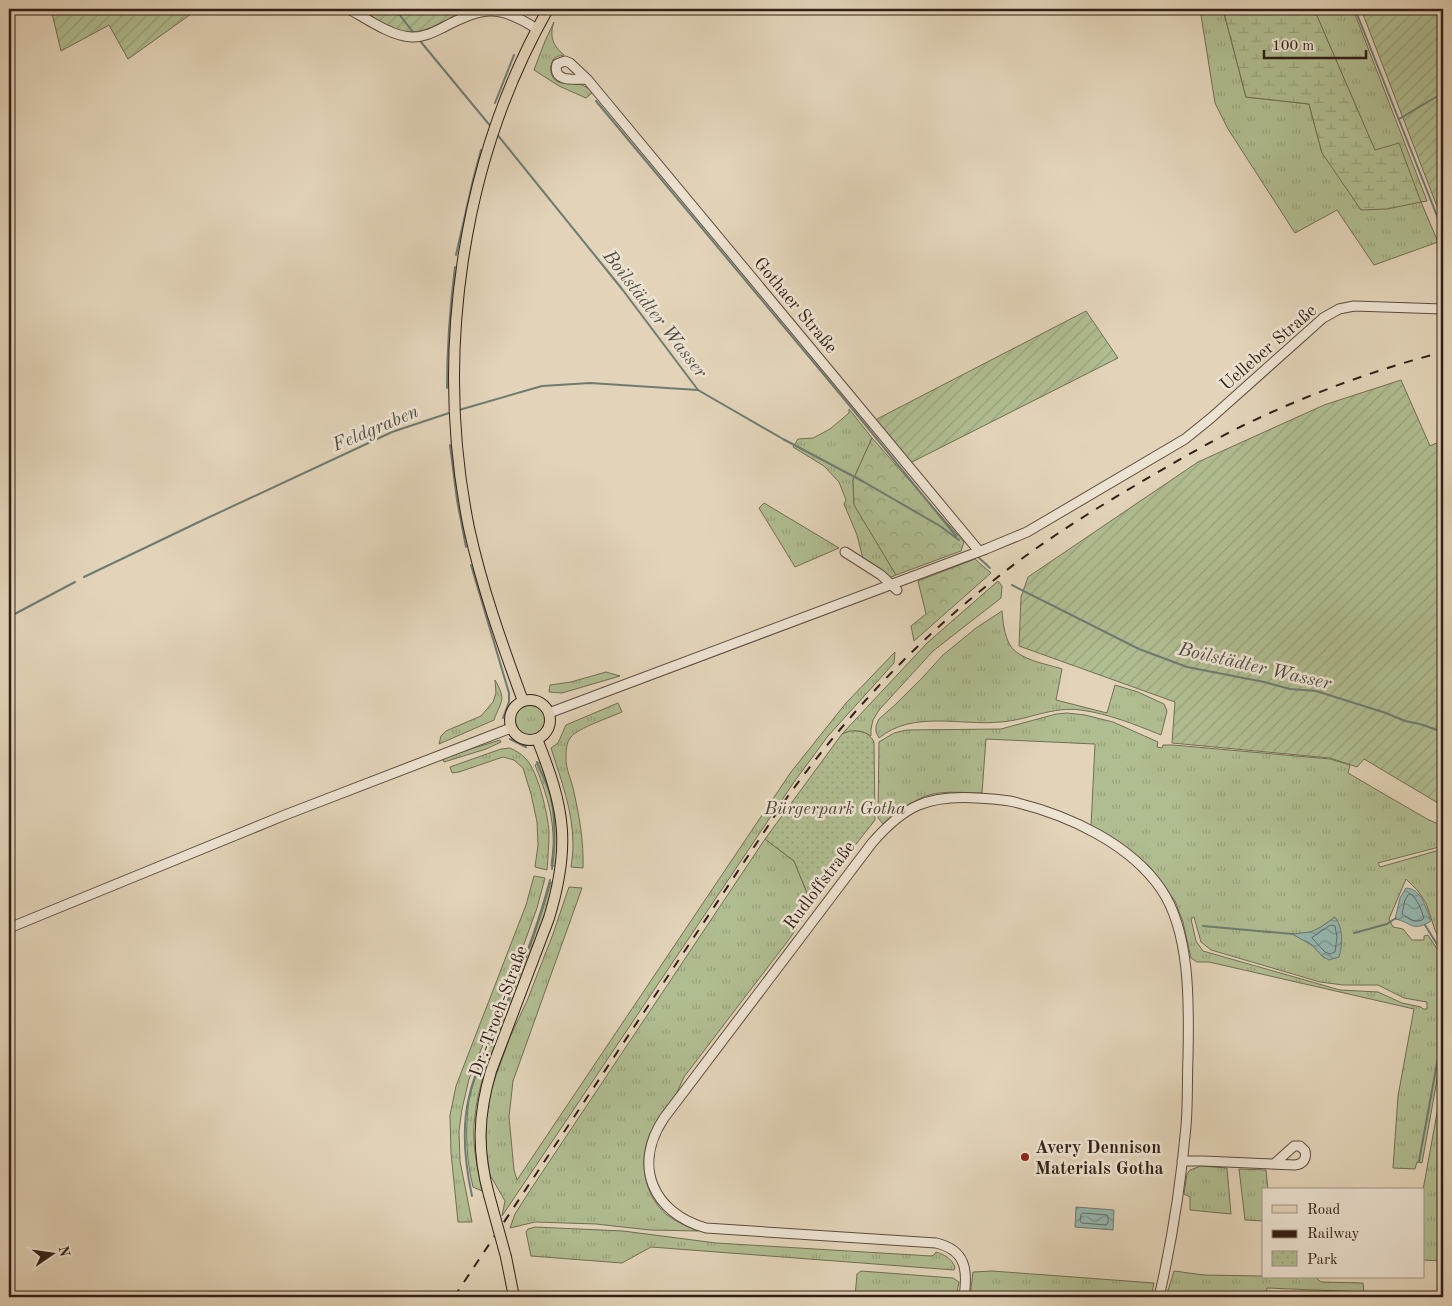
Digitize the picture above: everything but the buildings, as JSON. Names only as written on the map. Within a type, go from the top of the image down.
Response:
[{"type":"main road","points":[[523,701],[499,638],[469,528],[461,478],[456,421],[456,328],[462,269],[477,191],[492,139],[520,63],[548,9]]},
{"type":"main road","points":[[531,700],[538,702],[545,706],[549,713],[549,729],[537,739],[522,739],[512,728],[510,718],[512,712],[517,704],[523,701],[531,700]]},
{"type":"main road","name":"Dr.-Troch-Straße","points":[[514,1297],[506,1258],[489,1196],[482,1163],[480,1140],[484,1094],[556,898],[562,861],[564,845],[561,810],[551,773],[537,739]]},
{"type":"street","points":[[349,9],[392,32],[411,37],[428,34],[468,15],[490,10],[512,14],[537,29]]},
{"type":"street","name":"Gothaer Straße","points":[[587,79],[979,551]]},
{"type":"street","name":"Uelleber Straße","points":[[549,713],[894,587],[1026,532],[1186,439],[1323,318],[1339,309],[1360,306],[1443,309]]},
{"type":"street","points":[[845,552],[881,575],[894,587]]},
{"type":"street","points":[[9,928],[285,814],[512,728]]},
{"type":"street","name":"Rudloffstraße","points":[[964,1297],[964,1263],[957,1253],[947,1246],[936,1243],[706,1228],[692,1224],[667,1207],[652,1182],[648,1164],[650,1146],[657,1128],[872,843],[894,820],[915,806],[939,799],[966,797],[1012,801],[1045,810],[1074,821],[1108,840],[1147,872],[1161,889],[1178,924],[1184,955],[1188,998],[1186,1124],[1174,1223],[1159,1297]]},
{"type":"street","points":[[1182,1161],[1274,1164]]},
{"type":"green space","points":[[51,9],[198,9],[128,59],[109,25],[61,51]]},
{"type":"green space","points":[[360,9],[466,9],[431,27],[413,32],[403,32],[385,25]]},
{"type":"green space","points":[[1200,9],[1223,9],[1246,97],[1309,104],[1322,153],[1375,151],[1314,9],[1353,9],[1427,201],[1421,202],[1438,242],[1374,265],[1337,210],[1295,233],[1228,129],[1215,103]]},
{"type":"green space","points":[[1223,9],[1314,9],[1375,150],[1399,143],[1421,202],[1387,209],[1361,210],[1322,153],[1309,104],[1246,97]]},
{"type":"green space","points":[[1361,9],[1443,9],[1443,222]]},
{"type":"green space","points":[[554,22],[553,40],[557,48],[564,55],[556,57],[551,64],[553,77],[559,82],[582,85],[593,92],[586,98],[559,86],[534,70]]},
{"type":"green space","points":[[1086,311],[1118,358],[910,463],[875,420]]},
{"type":"green space","points":[[1401,380],[1430,446],[1443,440],[1443,806],[1364,759],[1357,767],[1330,758],[1172,743],[1175,702],[1019,646],[1021,597],[1028,577],[1198,462],[1324,405]]},
{"type":"green space","points":[[849,409],[872,438],[853,480],[854,504],[896,575],[889,578],[863,559],[857,535],[844,504],[846,500],[839,482],[824,466],[793,447],[798,439],[813,438],[830,429],[849,413]]},
{"type":"green space","points":[[872,438],[964,542],[961,551],[896,575],[854,505],[853,480]]},
{"type":"green space","points":[[764,503],[839,548],[795,567],[759,508]]},
{"type":"green space","points":[[975,559],[991,573],[914,641],[911,626],[926,614],[918,581]]},
{"type":"green space","points":[[998,581],[1002,586],[1001,598],[933,651],[879,710],[873,720],[871,736],[857,731],[842,734],[927,643]]},
{"type":"green space","points":[[1002,611],[1006,637],[1014,650],[1026,658],[1062,669],[1056,700],[1107,713],[1115,685],[1138,692],[1164,704],[1167,711],[1161,735],[1111,717],[1071,709],[1001,722],[938,721],[907,724],[892,729],[879,738],[876,726],[879,719],[943,655],[976,628]]},
{"type":"green space","points":[[895,652],[894,663],[828,736],[794,782],[502,1216],[505,1201],[490,1175],[486,1149],[486,1120],[490,1092],[510,1037],[527,1001],[553,934],[569,887],[582,888],[513,1081],[509,1117],[514,1170],[517,1180],[791,772],[846,703]]},
{"type":"green space","points":[[606,672],[620,676],[562,693],[549,692],[550,685],[571,682]]},
{"type":"green space","points":[[495,680],[501,692],[502,700],[494,720],[439,744],[441,736],[446,731],[481,716],[493,702],[496,693]]},
{"type":"green space","points":[[618,703],[622,712],[580,730],[569,739],[567,744],[566,763],[579,818],[583,858],[583,868],[571,867],[573,844],[571,820],[566,796],[551,748],[558,743],[566,725]]},
{"type":"green space","points":[[530,705],[540,710],[545,720],[540,730],[530,735],[520,730],[515,720],[520,710]]},
{"type":"green space","points":[[1056,714],[1085,715],[1113,722],[1158,742],[1157,747],[1162,748],[1163,745],[1173,745],[1330,759],[1350,765],[1348,773],[1427,819],[1443,826],[1443,846],[1378,863],[1380,867],[1443,849],[1443,947],[1426,903],[1418,891],[1406,879],[1389,919],[1393,927],[1403,929],[1412,940],[1424,940],[1424,936],[1428,935],[1443,958],[1443,1047],[1422,1163],[1417,1162],[1415,1169],[1393,1168],[1398,1096],[1414,1009],[1209,962],[1197,962],[1191,958],[1183,922],[1175,901],[1149,866],[1122,844],[1091,826],[1095,744],[986,739],[982,793],[946,792],[933,794],[920,798],[883,824],[878,818],[879,742],[894,733],[906,730],[1001,729]],"holes":[[[1194,917],[1201,942],[1211,950],[1320,982],[1343,985],[1378,985],[1404,998],[1427,1002],[1427,1009],[1402,1003],[1378,992],[1340,990],[1203,951],[1196,941],[1191,919]],[[1335,917],[1322,956],[1312,945],[1293,934],[1311,932]]]},
{"type":"green space","name":"Bürgerpark Gotha","points":[[850,731],[864,732],[874,742],[875,820],[838,867],[812,905],[794,861],[765,839],[842,734]]},
{"type":"green space","points":[[500,740],[501,742],[486,749],[444,762],[442,758]]},
{"type":"green space","points":[[510,748],[526,759],[535,773],[542,794],[549,832],[547,870],[535,867],[538,845],[537,822],[523,768],[514,760],[503,757],[459,772],[452,773],[450,767],[501,749]]},
{"type":"green space","points":[[540,762],[552,794],[558,831],[557,866],[551,866],[552,825],[547,799],[535,765]]},
{"type":"green space","points":[[765,839],[794,861],[812,905],[790,938],[684,1077],[674,1098],[652,1130],[644,1155],[645,1177],[648,1188],[659,1207],[675,1220],[698,1231],[650,1230],[596,1224],[535,1222],[510,1228],[515,1214],[527,1195]]},
{"type":"green space","points":[[534,876],[545,878],[537,908],[469,1079],[462,1109],[459,1131],[460,1161],[472,1222],[458,1222],[451,1153],[450,1115],[456,1086],[526,905]]},
{"type":"green space","points":[[551,882],[553,883],[547,911],[483,1077],[478,1096],[474,1134],[475,1153],[482,1191],[473,1187],[469,1166],[467,1122],[471,1090],[523,966]]},
{"type":"green space","points":[[1443,1080],[1443,1261],[1424,1260],[1423,1188]]},
{"type":"green space","points":[[1201,1166],[1227,1168],[1231,1214],[1190,1210],[1190,1197],[1184,1194],[1187,1174],[1190,1170]]},
{"type":"green space","points":[[1239,1169],[1266,1170],[1268,1188],[1262,1188],[1262,1221],[1245,1220]]},
{"type":"green space","points":[[535,1227],[623,1231],[716,1243],[931,1256],[936,1252],[947,1257],[955,1267],[954,1270],[651,1247],[622,1263],[531,1256],[526,1232],[528,1229]]},
{"type":"green space","points":[[861,1271],[953,1278],[959,1282],[956,1297],[855,1297],[857,1274]]},
{"type":"green space","points":[[992,1271],[1154,1283],[1151,1297],[970,1297],[973,1272]]},
{"type":"green space","points":[[1174,1271],[1204,1275],[1316,1278],[1321,1282],[1363,1283],[1364,1292],[1267,1288],[1266,1297],[1166,1297]]},
{"type":"water","points":[[1406,888],[1420,895],[1431,921],[1420,926],[1412,926],[1395,919],[1400,898]]},
{"type":"water","points":[[1335,917],[1340,926],[1342,936],[1339,957],[1329,960],[1322,956],[1312,945],[1292,934],[1311,932]]},
{"type":"water","points":[[1076,1207],[1114,1210],[1113,1230],[1075,1227]]},
{"type":"waterway","name":"Boilstädter Wasser","points":[[395,9],[413,32]]},
{"type":"waterway","points":[[1355,9],[1443,231]]},
{"type":"waterway","name":"Boilstädter Wasser","points":[[421,42],[492,128]]},
{"type":"waterway","points":[[495,103],[514,55]]},
{"type":"waterway","points":[[1399,119],[1441,94]]},
{"type":"waterway","points":[[596,101],[956,536]]},
{"type":"waterway","name":"Boilstädter Wasser","points":[[496,133],[622,289],[698,390],[783,439],[864,482],[940,526],[959,540]]},
{"type":"waterway","points":[[456,255],[481,150]]},
{"type":"waterway","points":[[447,388],[449,327],[455,267]]},
{"type":"waterway","name":"Feldgraben","points":[[459,410],[542,386],[590,383],[698,390]]},
{"type":"waterway","name":"Feldgraben","points":[[84,577],[392,432],[452,412]]},
{"type":"waterway","points":[[450,445],[457,500],[466,547]]},
{"type":"waterway","name":"Boilstädter Wasser","points":[[978,557],[990,568]]},
{"type":"waterway","points":[[471,565],[509,693],[509,702],[503,718]]},
{"type":"waterway","name":"Feldgraben","points":[[9,617],[75,582]]},
{"type":"waterway","name":"Boilstädter Wasser","points":[[1012,585],[1139,649],[1187,667],[1290,689],[1316,691],[1443,732]]},
{"type":"waterway","points":[[510,739],[526,747]]},
{"type":"waterway","points":[[537,762],[548,788],[553,807],[554,839],[552,869]]},
{"type":"waterway","points":[[472,1196],[467,1172],[465,1147],[465,1122],[469,1097],[481,1061],[525,957],[550,880]]},
{"type":"waterway","points":[[1438,891],[1443,887]]},
{"type":"waterway","points":[[1354,933],[1387,924],[1396,918]]},
{"type":"waterway","points":[[1425,925],[1443,954]]},
{"type":"waterway","points":[[1203,926],[1293,934]]},
{"type":"waterway","points":[[1419,1161],[1443,1031]]},
{"type":"railway","points":[[454,1297],[788,796],[858,708],[910,654],[965,604],[1032,551],[1132,487],[1186,456],[1242,426],[1316,394],[1391,367],[1443,352]]},
{"type":"place","name":"Avery Dennison Materials Gotha","points":[[1025,1157]]}]
